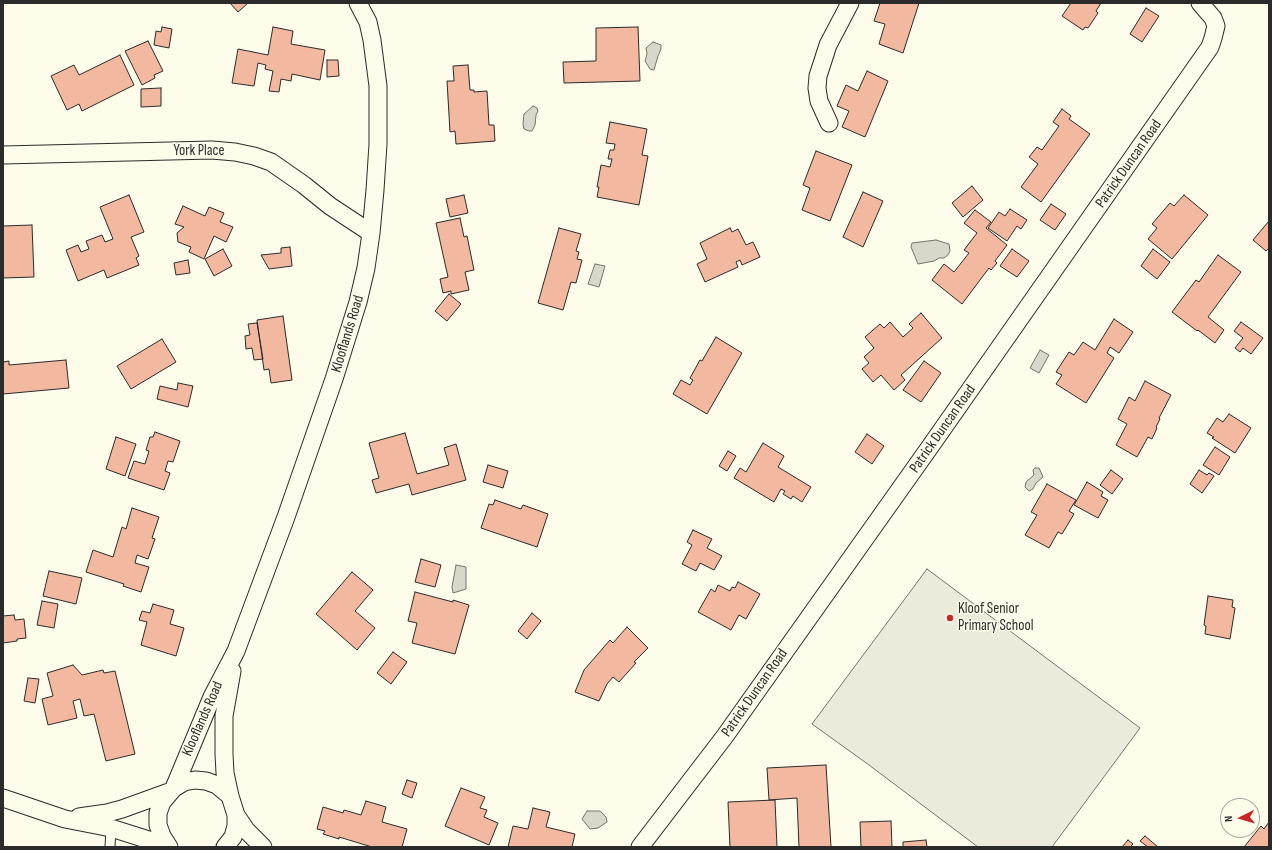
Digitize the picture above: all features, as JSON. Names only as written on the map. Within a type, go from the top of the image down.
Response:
[{"type":"street","name":"Klooflands Road","points":[[168,847],[158,825],[158,813],[162,802],[172,790],[212,697],[236,651],[286,517],[334,380],[358,302],[366,268],[371,233],[378,144],[378,86],[368,22],[358,3]]},
{"type":"street","points":[[829,123],[819,101],[817,88],[818,76],[828,45],[850,3]]},
{"type":"street","name":"Patrick Duncan Road","points":[[640,847],[729,729],[941,432],[1210,47],[1214,38],[1216,26],[1213,18],[1200,3]]},
{"type":"street","name":"York Place","points":[[3,155],[212,150],[236,152],[271,162],[304,185],[330,206],[371,233]]},
{"type":"street","name":"Klooflands Road","points":[[236,651],[224,716],[225,773],[236,815]]},
{"type":"street","points":[[65,819],[107,813],[137,804],[172,790],[184,782],[195,780],[206,781],[217,785],[230,796]]},
{"type":"street","points":[[3,798],[65,819],[111,828],[168,847]]},
{"type":"street","points":[[225,847],[232,837],[236,826],[236,815]]},
{"type":"street","points":[[236,815],[246,830],[263,847]]},
{"type":"lane","points":[[110,847],[111,828]]},
{"type":"shaded area","points":[[653,42],[661,45],[654,70],[650,69],[645,61],[647,54],[646,48]]},
{"type":"shaded area","points":[[533,106],[537,108],[538,111],[535,125],[532,131],[529,131],[524,129],[524,114]]},
{"type":"shaded area","points":[[936,240],[949,244],[950,251],[948,255],[934,261],[918,264],[911,247],[912,243]]},
{"type":"shaded area","points":[[595,264],[605,266],[599,287],[588,284]]},
{"type":"shaded area","points":[[1040,350],[1049,355],[1039,373],[1030,368]]},
{"type":"shaded area","points":[[1035,468],[1039,468],[1043,477],[1036,483],[1033,489],[1029,491],[1025,487],[1026,482],[1034,475],[1033,470]]},
{"type":"shaded area","points":[[456,565],[466,567],[466,589],[453,593],[452,587]]},
{"type":"shaded area","points":[[927,569],[1140,728],[1052,847],[978,847],[812,724]]},
{"type":"shaded area","points":[[587,811],[600,811],[606,817],[607,822],[598,828],[590,829],[582,819]]},
{"type":"building","points":[[230,3],[248,3],[238,12]]},
{"type":"building","points":[[880,3],[919,3],[903,53],[879,44],[885,24],[874,21]]},
{"type":"building","points":[[1071,3],[1101,3],[1096,11],[1098,13],[1088,28],[1085,27],[1083,30],[1062,16]]},
{"type":"building","points":[[1146,8],[1159,16],[1142,42],[1130,34]]},
{"type":"building","points":[[162,27],[172,29],[169,48],[154,45],[156,31],[161,32]]},
{"type":"building","points":[[273,27],[293,31],[291,44],[325,50],[320,80],[292,74],[291,81],[281,79],[279,92],[269,91],[273,71],[265,69],[266,65],[258,63],[254,86],[232,83],[238,49],[268,55]]},
{"type":"building","points":[[638,27],[640,81],[564,83],[563,62],[596,61],[596,28]]},
{"type":"building","points":[[148,41],[163,71],[154,75],[155,78],[142,85],[125,51]]},
{"type":"building","points":[[120,55],[134,85],[82,111],[79,104],[67,110],[51,76],[74,65],[79,75]]},
{"type":"building","points":[[327,60],[338,60],[339,76],[327,77]]},
{"type":"building","points":[[468,65],[470,90],[474,90],[474,92],[487,91],[489,125],[494,125],[495,141],[456,144],[455,131],[450,132],[447,81],[454,81],[453,66]]},
{"type":"building","points":[[867,71],[888,81],[865,137],[842,127],[849,111],[837,106],[846,85],[858,91]]},
{"type":"building","points":[[161,88],[161,106],[141,107],[141,89]]},
{"type":"building","points":[[1062,109],[1071,116],[1069,119],[1090,134],[1041,202],[1021,187],[1038,164],[1029,157],[1037,147],[1042,150],[1059,126],[1053,122]]},
{"type":"building","points":[[610,122],[647,129],[642,155],[648,156],[639,205],[597,197],[599,187],[597,187],[601,165],[610,167],[612,159],[608,159],[610,150],[614,150],[615,144],[606,143]]},
{"type":"building","points":[[816,151],[852,165],[830,221],[802,210],[810,188],[803,185]]},
{"type":"building","points":[[972,186],[983,200],[963,217],[952,203]]},
{"type":"building","points":[[863,192],[883,201],[863,247],[843,237]]},
{"type":"building","points":[[129,195],[144,232],[131,237],[139,256],[136,258],[139,265],[107,278],[104,270],[78,281],[66,250],[78,245],[81,252],[89,249],[86,241],[102,235],[105,242],[113,239],[100,207]]},
{"type":"building","points":[[464,195],[468,213],[450,217],[446,199]]},
{"type":"building","points":[[1184,195],[1208,215],[1172,259],[1148,239],[1157,228],[1152,224],[1170,203],[1174,206]]},
{"type":"building","points":[[1051,204],[1066,214],[1055,230],[1040,220]]},
{"type":"building","points":[[183,206],[205,216],[209,207],[224,213],[220,222],[233,227],[226,242],[214,236],[204,259],[189,252],[191,247],[178,242],[177,233],[184,227],[175,224]]},
{"type":"building","points":[[1010,209],[1027,220],[1021,229],[1017,226],[1007,241],[988,228],[999,212],[1005,216]]},
{"type":"building","points":[[975,210],[991,222],[986,228],[1007,245],[995,261],[997,263],[991,270],[989,268],[962,304],[932,280],[944,264],[954,272],[969,253],[964,250],[977,233],[964,223]]},
{"type":"building","points":[[460,218],[464,237],[467,236],[474,270],[465,272],[469,290],[451,294],[451,291],[443,293],[440,279],[448,277],[436,223]]},
{"type":"building","points":[[1269,221],[1269,248],[1266,251],[1253,240]]},
{"type":"building","points":[[32,225],[34,277],[3,278],[3,226]]},
{"type":"building","points":[[559,228],[581,234],[576,251],[579,252],[577,259],[582,260],[576,283],[571,282],[563,310],[538,303]]},
{"type":"building","points":[[730,228],[732,232],[738,229],[746,245],[753,242],[760,257],[742,265],[740,260],[736,262],[738,267],[705,282],[697,264],[707,259],[700,243]]},
{"type":"building","points":[[290,247],[292,266],[269,269],[261,255],[281,253],[281,248]]},
{"type":"building","points":[[223,249],[232,266],[214,276],[205,259]]},
{"type":"building","points":[[1012,249],[1029,261],[1017,277],[1000,266]]},
{"type":"building","points":[[1153,249],[1170,262],[1157,279],[1141,266]]},
{"type":"building","points":[[1218,255],[1241,272],[1208,317],[1224,330],[1215,343],[1172,312],[1196,280],[1199,282]]},
{"type":"building","points":[[188,260],[190,273],[176,275],[174,263]]},
{"type":"building","points":[[449,294],[461,304],[447,321],[435,311]]},
{"type":"building","points":[[921,313],[942,338],[901,375],[905,380],[894,390],[881,375],[873,382],[862,369],[869,363],[864,357],[874,348],[865,337],[880,324],[884,328],[890,322],[903,337],[913,328],[909,324]]},
{"type":"building","points":[[283,316],[292,380],[271,383],[269,369],[264,370],[257,320]]},
{"type":"building","points":[[1114,319],[1133,332],[1119,353],[1110,347],[1107,353],[1114,358],[1086,403],[1056,384],[1062,375],[1056,372],[1069,352],[1074,355],[1083,342],[1095,350]]},
{"type":"building","points":[[1241,322],[1263,338],[1251,354],[1243,348],[1240,352],[1235,348],[1243,338],[1234,331]]},
{"type":"building","points":[[257,323],[263,359],[254,360],[252,348],[246,349],[245,336],[250,335],[248,324]]},
{"type":"building","points":[[716,337],[742,353],[707,414],[673,394],[681,380],[690,385],[693,380],[690,378]]},
{"type":"building","points":[[162,339],[176,362],[131,389],[117,366]]},
{"type":"building","points":[[66,360],[69,388],[3,394],[3,362],[9,361],[9,365]]},
{"type":"building","points":[[924,361],[941,373],[921,402],[903,390]]},
{"type":"building","points":[[1145,381],[1171,395],[1159,418],[1157,428],[1152,439],[1148,437],[1137,457],[1116,445],[1127,424],[1118,419],[1129,397],[1135,401]]},
{"type":"building","points":[[178,383],[193,386],[188,407],[157,399],[160,386],[177,390]]},
{"type":"building","points":[[1229,414],[1251,428],[1235,453],[1207,433],[1217,418],[1223,422]]},
{"type":"building","points":[[155,432],[180,441],[173,462],[168,461],[165,471],[170,473],[164,490],[128,478],[134,461],[145,464],[149,451],[146,450],[150,437],[153,437]]},
{"type":"building","points":[[405,433],[417,474],[449,465],[444,448],[456,444],[466,480],[412,495],[409,484],[376,493],[372,480],[379,478],[369,443]]},
{"type":"building","points":[[867,434],[884,446],[872,464],[855,452]]},
{"type":"building","points":[[116,437],[136,444],[125,476],[106,469]]},
{"type":"building","points":[[763,443],[784,456],[778,467],[811,487],[802,502],[793,496],[791,499],[783,494],[785,491],[781,489],[774,502],[734,478],[740,468],[746,472]]},
{"type":"building","points":[[1215,447],[1230,457],[1219,475],[1203,465]]},
{"type":"building","points":[[728,451],[736,456],[727,471],[719,466]]},
{"type":"building","points":[[488,465],[508,471],[503,488],[483,482]]},
{"type":"building","points":[[1111,470],[1123,479],[1112,494],[1100,485]]},
{"type":"building","points":[[1199,470],[1207,475],[1209,473],[1214,476],[1202,493],[1190,484]]},
{"type":"building","points":[[1087,482],[1103,492],[1101,496],[1108,500],[1098,518],[1074,505]]},
{"type":"building","points":[[1047,484],[1076,500],[1069,511],[1074,514],[1062,534],[1058,532],[1049,548],[1025,535],[1037,515],[1031,512]]},
{"type":"building","points":[[495,500],[521,509],[523,505],[548,514],[537,547],[481,528],[489,504],[493,505]]},
{"type":"building","points":[[132,508],[159,517],[152,538],[155,539],[148,559],[137,555],[135,563],[149,567],[141,592],[123,586],[124,584],[86,572],[93,550],[113,557],[122,527],[126,529]]},
{"type":"building","points":[[693,530],[712,539],[707,548],[722,556],[714,570],[700,563],[696,571],[682,564],[692,545],[687,542]]},
{"type":"building","points":[[421,559],[441,565],[435,587],[415,582]]},
{"type":"building","points":[[49,571],[82,578],[76,604],[43,596]]},
{"type":"building","points":[[352,572],[373,590],[355,611],[375,628],[357,650],[316,614]]},
{"type":"building","points":[[738,582],[760,594],[746,619],[739,615],[731,630],[698,612],[711,589],[715,592],[718,585],[730,591],[732,587],[735,588]]},
{"type":"building","points":[[415,592],[469,605],[455,654],[412,643],[417,623],[408,621]]},
{"type":"building","points":[[1208,596],[1233,600],[1232,607],[1235,608],[1230,639],[1205,634],[1206,626],[1204,625]]},
{"type":"building","points":[[42,601],[58,604],[54,628],[37,625]]},
{"type":"building","points":[[153,604],[174,610],[170,624],[184,628],[176,656],[141,645],[147,622],[139,620],[142,611],[150,613]]},
{"type":"building","points":[[532,613],[541,621],[527,639],[518,631]]},
{"type":"building","points":[[14,615],[15,620],[24,619],[26,638],[3,643],[3,616]]},
{"type":"building","points":[[627,627],[648,648],[634,662],[636,663],[619,682],[613,677],[607,684],[599,701],[575,692],[584,670],[610,640],[613,643]]},
{"type":"building","points":[[393,652],[407,662],[391,684],[377,673]]},
{"type":"building","points":[[73,665],[82,675],[103,670],[104,673],[115,671],[135,754],[106,761],[94,714],[84,716],[80,699],[73,701],[77,718],[48,725],[42,699],[53,696],[47,673]]},
{"type":"building","points":[[28,678],[39,679],[35,703],[24,701]]},
{"type":"building","points":[[826,765],[831,847],[799,847],[797,798],[769,800],[767,768]]},
{"type":"building","points":[[407,780],[417,783],[412,798],[402,794]]},
{"type":"building","points":[[461,788],[485,797],[480,808],[487,810],[484,817],[498,823],[489,845],[445,826]]},
{"type":"building","points":[[775,800],[777,847],[730,847],[728,802]]},
{"type":"building","points":[[366,801],[386,807],[382,822],[407,829],[402,847],[372,847],[339,837],[339,839],[323,834],[325,831],[317,829],[323,807],[343,813],[344,810],[361,815]]},
{"type":"building","points":[[533,808],[550,812],[546,827],[575,834],[572,847],[508,847],[513,826],[528,829]]},
{"type":"building","points":[[891,821],[892,847],[861,847],[860,822]]},
{"type":"building","points":[[1269,822],[1269,847],[1244,847],[1251,838],[1260,838],[1261,826],[1264,829]]},
{"type":"building","points":[[1145,836],[1158,847],[1148,847],[1140,841]]},
{"type":"building","points":[[926,840],[927,847],[903,847],[903,842]]},
{"type":"building","points":[[1128,840],[1133,844],[1130,847],[1122,847]]},
{"type":"place","name":"Kloof Senior Primary School","points":[[950,618]]}]
